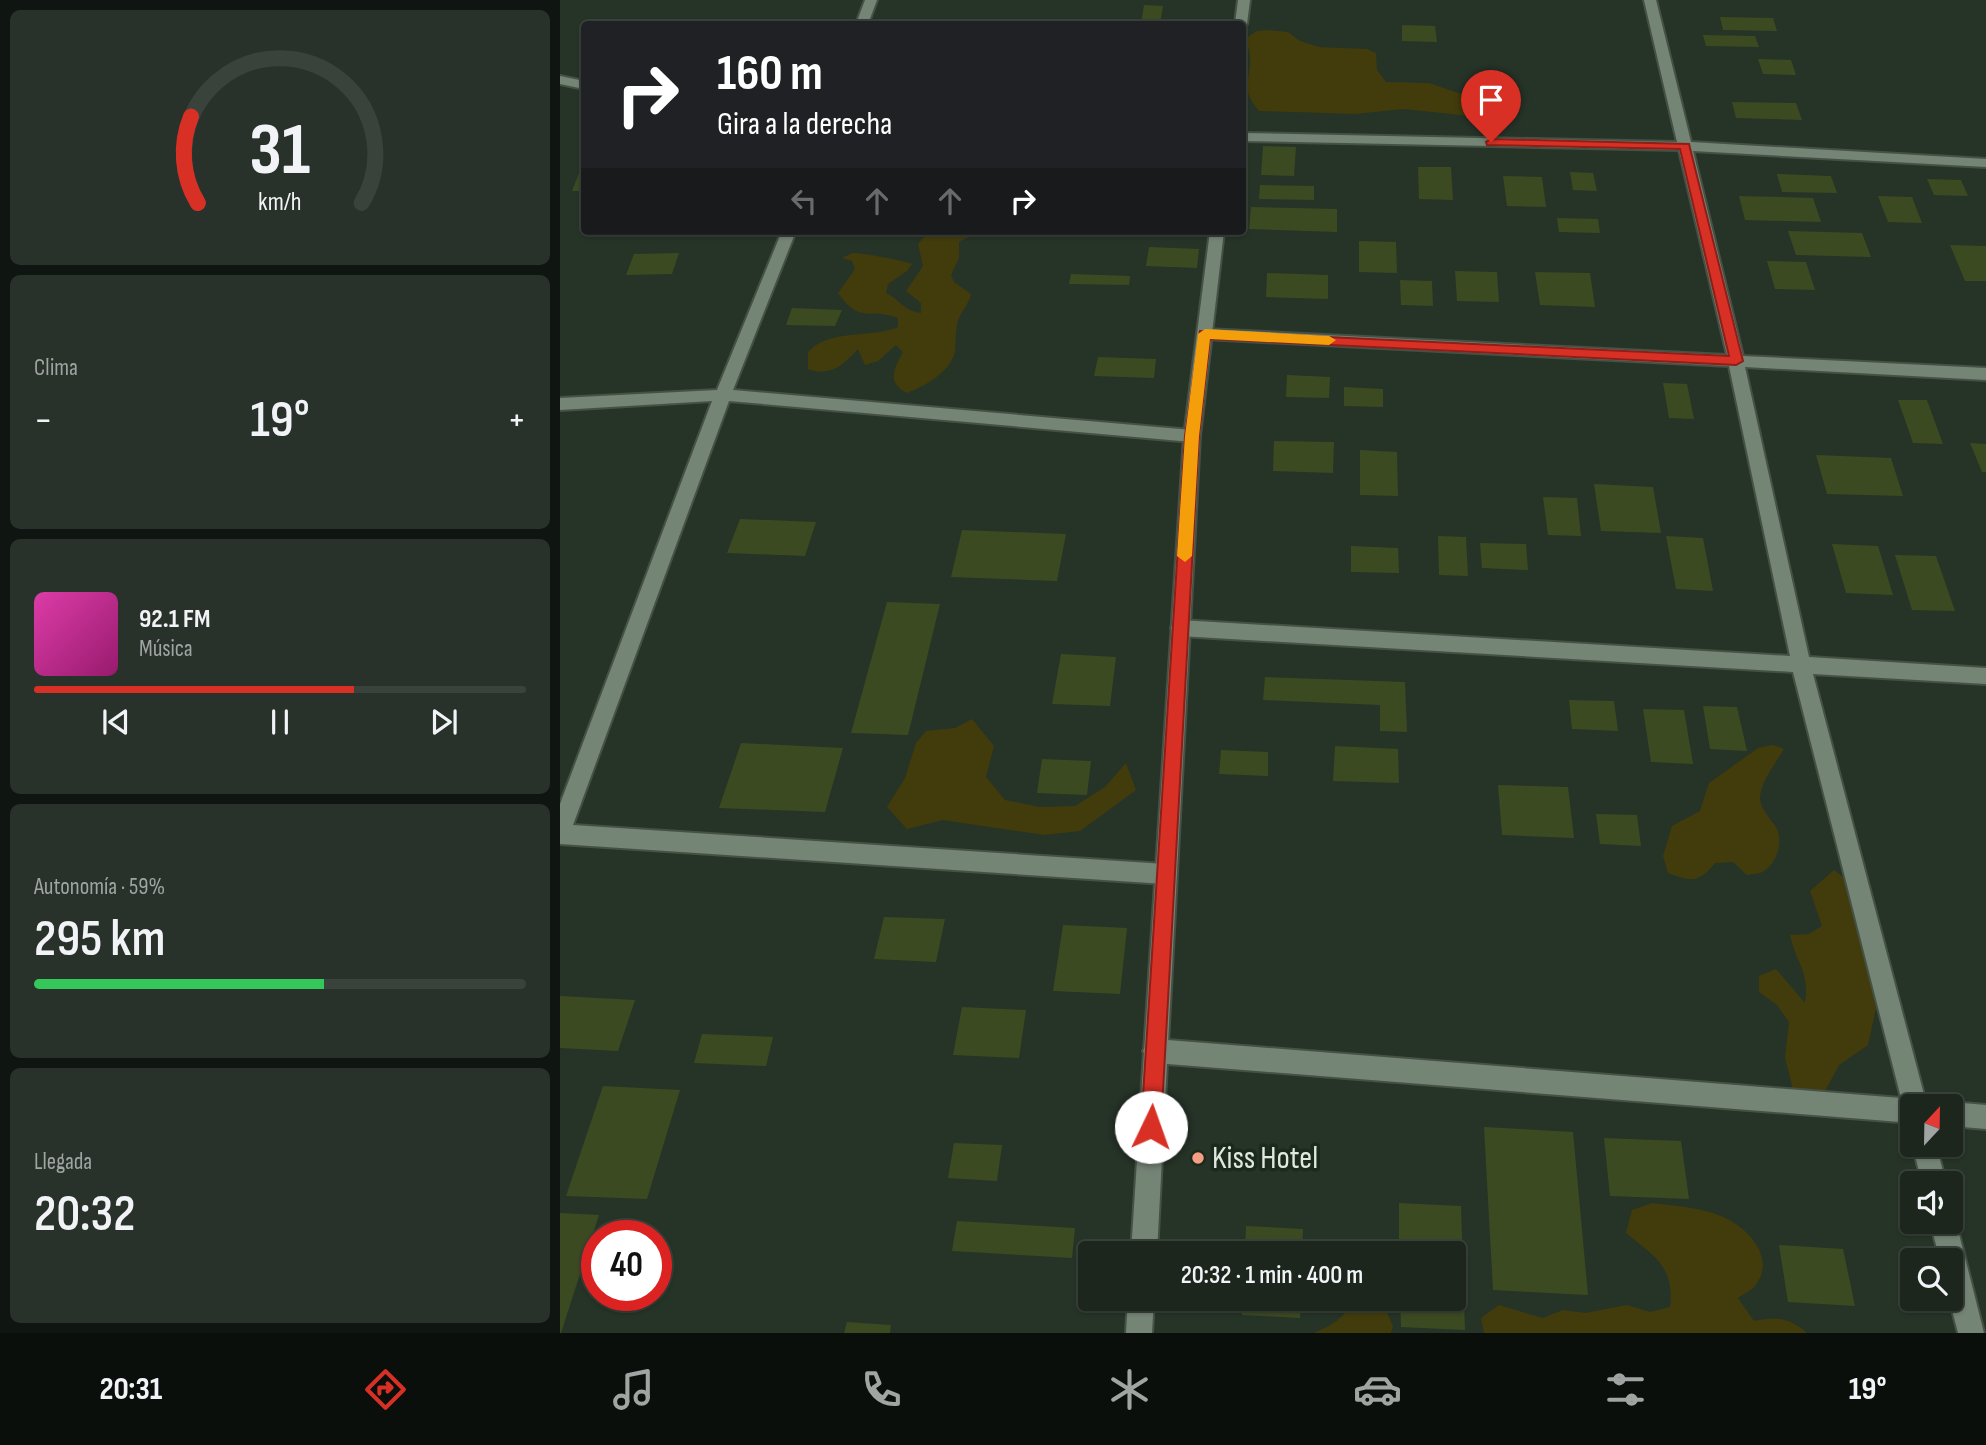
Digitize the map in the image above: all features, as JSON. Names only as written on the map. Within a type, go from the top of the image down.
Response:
[{"type":"street","points":[[863,21],[871,0]]},
{"type":"street","points":[[1241,21],[1244,0]]},
{"type":"street","points":[[1650,0],[1736,361],[1801,665],[1910,1094]]},
{"type":"street","points":[[560,80],[581,84]]},
{"type":"street","points":[[1246,137],[1685,146],[1986,163]]},
{"type":"street","points":[[787,235],[723,396],[560,833],[1165,874]]},
{"type":"street","points":[[1144,1241],[1192,436],[1217,235]]},
{"type":"street","points":[[1205,334],[1986,374]]},
{"type":"street","points":[[560,404],[723,396],[1192,436]]},
{"type":"street","points":[[1180,628],[1986,676]]},
{"type":"street","points":[[1155,1051],[1900,1107]]},
{"type":"street","points":[[1964,1115],[1986,1116]]},
{"type":"street","points":[[1946,1234],[1971,1333]]},
{"type":"street","points":[[1139,1333],[1140,1311]]},
{"type":"shaded area","points":[[1257,31],[1288,32],[1300,41],[1319,47],[1367,49],[1376,53],[1377,70],[1386,82],[1429,83],[1470,97],[1489,92],[1505,100],[1502,112],[1480,117],[1403,109],[1355,114],[1259,111],[1248,92],[1250,58],[1246,38]]},
{"type":"shaded area","points":[[972,235],[959,242],[959,258],[951,275],[954,282],[971,294],[958,322],[953,359],[943,372],[907,393],[900,389],[894,375],[903,352],[896,345],[878,361],[865,365],[858,349],[836,368],[823,372],[808,369],[808,352],[827,340],[898,327],[898,318],[859,312],[838,293],[855,269],[852,261],[842,258],[852,253],[912,264],[907,271],[888,284],[886,293],[906,308],[921,313],[921,303],[906,291],[923,266],[918,244],[925,236]]},
{"type":"shaded area","points":[[972,719],[994,746],[986,777],[1005,800],[1040,807],[1075,806],[1105,787],[1126,763],[1136,790],[1080,831],[1044,835],[943,820],[907,829],[887,807],[905,778],[916,743],[926,731],[955,728]]},
{"type":"shaded area","points":[[1773,745],[1784,749],[1765,779],[1760,799],[1776,827],[1779,839],[1778,851],[1769,867],[1762,872],[1747,875],[1733,862],[1715,863],[1694,879],[1668,873],[1663,856],[1672,826],[1700,811],[1709,783],[1758,748]]},
{"type":"shaded area","points":[[1834,870],[1848,881],[1867,952],[1876,1009],[1868,1045],[1839,1065],[1822,1097],[1795,1097],[1785,1058],[1789,1022],[1777,1005],[1759,992],[1759,976],[1776,969],[1805,1003],[1806,983],[1790,935],[1809,934],[1822,926],[1810,891]]},
{"type":"shaded area","points":[[1652,1203],[1704,1211],[1721,1216],[1741,1228],[1756,1245],[1763,1265],[1755,1286],[1738,1298],[1754,1321],[1782,1320],[1795,1324],[1807,1333],[1484,1333],[1481,1318],[1499,1305],[1543,1318],[1563,1310],[1585,1313],[1627,1305],[1650,1312],[1670,1307],[1671,1293],[1666,1272],[1654,1256],[1626,1233],[1632,1210]]},
{"type":"shaded area","points":[[1347,1311],[1386,1311],[1393,1326],[1391,1333],[1313,1333],[1338,1320]]},
{"type":"building","points":[[1144,5],[1163,6],[1160,21],[1141,21]]},
{"type":"building","points":[[1720,17],[1773,18],[1777,31],[1723,30]]},
{"type":"building","points":[[932,19],[955,19],[954,21],[931,21]]},
{"type":"building","points":[[1402,25],[1435,26],[1437,42],[1402,41]]},
{"type":"building","points":[[1703,35],[1755,36],[1759,47],[1706,46]]},
{"type":"building","points":[[1758,59],[1791,60],[1796,75],[1763,74]]},
{"type":"building","points":[[1732,102],[1796,103],[1802,120],[1736,118]]},
{"type":"building","points":[[1263,146],[1296,147],[1294,176],[1261,175]]},
{"type":"building","points":[[1418,167],[1451,167],[1453,200],[1419,199]]},
{"type":"building","points":[[581,168],[581,191],[572,191]]},
{"type":"building","points":[[1570,172],[1593,173],[1597,191],[1573,190]]},
{"type":"building","points":[[1777,174],[1831,176],[1837,193],[1782,192]]},
{"type":"building","points":[[1503,176],[1542,177],[1546,207],[1507,206]]},
{"type":"building","points":[[1927,179],[1961,180],[1968,196],[1934,195]]},
{"type":"building","points":[[1260,185],[1314,186],[1314,200],[1259,199]]},
{"type":"building","points":[[1739,196],[1813,198],[1821,222],[1745,220]]},
{"type":"building","points":[[1878,196],[1912,197],[1922,223],[1888,222]]},
{"type":"building","points":[[1251,207],[1337,209],[1337,232],[1249,229]]},
{"type":"building","points":[[1557,218],[1598,219],[1600,233],[1559,232]]},
{"type":"building","points":[[1788,231],[1862,233],[1871,257],[1796,255]]},
{"type":"building","points":[[1359,241],[1396,242],[1397,273],[1359,272]]},
{"type":"building","points":[[1950,245],[1986,246],[1986,281],[1965,281]]},
{"type":"building","points":[[1149,247],[1199,249],[1197,268],[1146,266]]},
{"type":"building","points":[[679,253],[672,274],[626,275],[634,254]]},
{"type":"building","points":[[1767,261],[1806,262],[1815,290],[1775,289]]},
{"type":"building","points":[[1455,271],[1497,272],[1499,302],[1457,301]]},
{"type":"building","points":[[1535,272],[1590,273],[1595,307],[1540,305]]},
{"type":"building","points":[[1267,273],[1328,275],[1328,299],[1266,297]]},
{"type":"building","points":[[1071,274],[1130,276],[1129,285],[1069,284]]},
{"type":"building","points":[[1400,280],[1432,281],[1433,306],[1401,305]]},
{"type":"building","points":[[792,308],[842,310],[835,326],[786,325]]},
{"type":"building","points":[[1098,357],[1156,359],[1154,378],[1094,376]]},
{"type":"building","points":[[1287,375],[1330,377],[1329,398],[1286,397]]},
{"type":"building","points":[[1663,383],[1687,384],[1694,419],[1669,418]]},
{"type":"building","points":[[1344,387],[1383,389],[1383,407],[1344,406]]},
{"type":"building","points":[[1898,400],[1927,400],[1943,444],[1913,443]]},
{"type":"building","points":[[1274,441],[1334,442],[1333,473],[1273,471]]},
{"type":"building","points":[[1970,443],[1986,444],[1986,472],[1982,472]]},
{"type":"building","points":[[1360,450],[1397,452],[1398,496],[1360,495]]},
{"type":"building","points":[[1816,455],[1891,458],[1903,496],[1827,494]]},
{"type":"building","points":[[1594,484],[1653,487],[1661,533],[1601,531]]},
{"type":"building","points":[[1543,497],[1577,498],[1581,536],[1548,535]]},
{"type":"building","points":[[740,519],[816,522],[805,556],[727,553]]},
{"type":"building","points":[[962,530],[1066,534],[1057,581],[951,577]]},
{"type":"building","points":[[1438,536],[1466,537],[1468,576],[1439,575]]},
{"type":"building","points":[[1666,536],[1703,538],[1713,591],[1676,589]]},
{"type":"building","points":[[1480,543],[1526,544],[1528,570],[1482,568]]},
{"type":"building","points":[[1832,544],[1878,546],[1893,595],[1846,593]]},
{"type":"building","points":[[1351,546],[1398,548],[1399,573],[1351,572]]},
{"type":"building","points":[[1895,555],[1936,556],[1955,611],[1912,610]]},
{"type":"building","points":[[887,602],[940,604],[908,735],[851,733]]},
{"type":"building","points":[[1061,654],[1116,657],[1110,706],[1052,704]]},
{"type":"building","points":[[1265,677],[1405,682],[1407,732],[1380,731],[1380,705],[1263,700]]},
{"type":"building","points":[[1569,700],[1614,701],[1618,731],[1572,729]]},
{"type":"building","points":[[1703,706],[1737,707],[1747,751],[1710,749]]},
{"type":"building","points":[[1643,709],[1684,710],[1693,764],[1651,762]]},
{"type":"building","points":[[741,743],[843,748],[825,812],[719,808]]},
{"type":"building","points":[[1335,746],[1398,749],[1399,783],[1333,781]]},
{"type":"building","points":[[1221,750],[1268,752],[1268,776],[1219,774]]},
{"type":"building","points":[[1042,759],[1091,761],[1087,795],[1037,793]]},
{"type":"building","points":[[1498,785],[1568,787],[1574,838],[1502,835]]},
{"type":"building","points":[[1596,814],[1637,815],[1641,846],[1600,844]]},
{"type":"building","points":[[884,917],[945,919],[936,962],[874,959]]},
{"type":"building","points":[[1063,925],[1127,928],[1120,994],[1053,991]]},
{"type":"building","points":[[560,996],[635,1000],[618,1051],[560,1048]]},
{"type":"building","points":[[962,1007],[1026,1010],[1019,1058],[953,1055]]},
{"type":"building","points":[[702,1034],[773,1037],[766,1066],[694,1063]]},
{"type":"building","points":[[603,1086],[680,1090],[647,1199],[566,1196]]},
{"type":"building","points":[[1484,1127],[1573,1132],[1588,1295],[1493,1290]]},
{"type":"building","points":[[1604,1138],[1681,1141],[1689,1199],[1610,1196]]},
{"type":"building","points":[[954,1143],[1002,1145],[997,1181],[948,1178]]},
{"type":"building","points":[[1399,1203],[1461,1206],[1462,1241],[1399,1241]]},
{"type":"building","points":[[560,1213],[599,1215],[597,1220],[581,1220],[581,1271],[560,1333]]},
{"type":"building","points":[[957,1221],[1075,1228],[1072,1258],[952,1251]]},
{"type":"building","points":[[1246,1226],[1303,1229],[1302,1241],[1245,1241]]},
{"type":"building","points":[[1779,1245],[1843,1249],[1855,1306],[1788,1302]]},
{"type":"building","points":[[1242,1311],[1300,1311],[1300,1318],[1242,1315]]},
{"type":"building","points":[[1400,1311],[1464,1311],[1465,1330],[1401,1327]]},
{"type":"building","points":[[847,1322],[891,1325],[890,1333],[844,1333]]},
{"type":"slow traffic","points":[[1185,556],[1192,436],[1205,334],[1329,340]]},
{"type":"place","name":"Kiss Hotel","points":[[1198,1158]]},
{"type":"route","points":[[1151,1127],[1192,436],[1205,334],[1736,361],[1685,146],[1491,142]]}]
